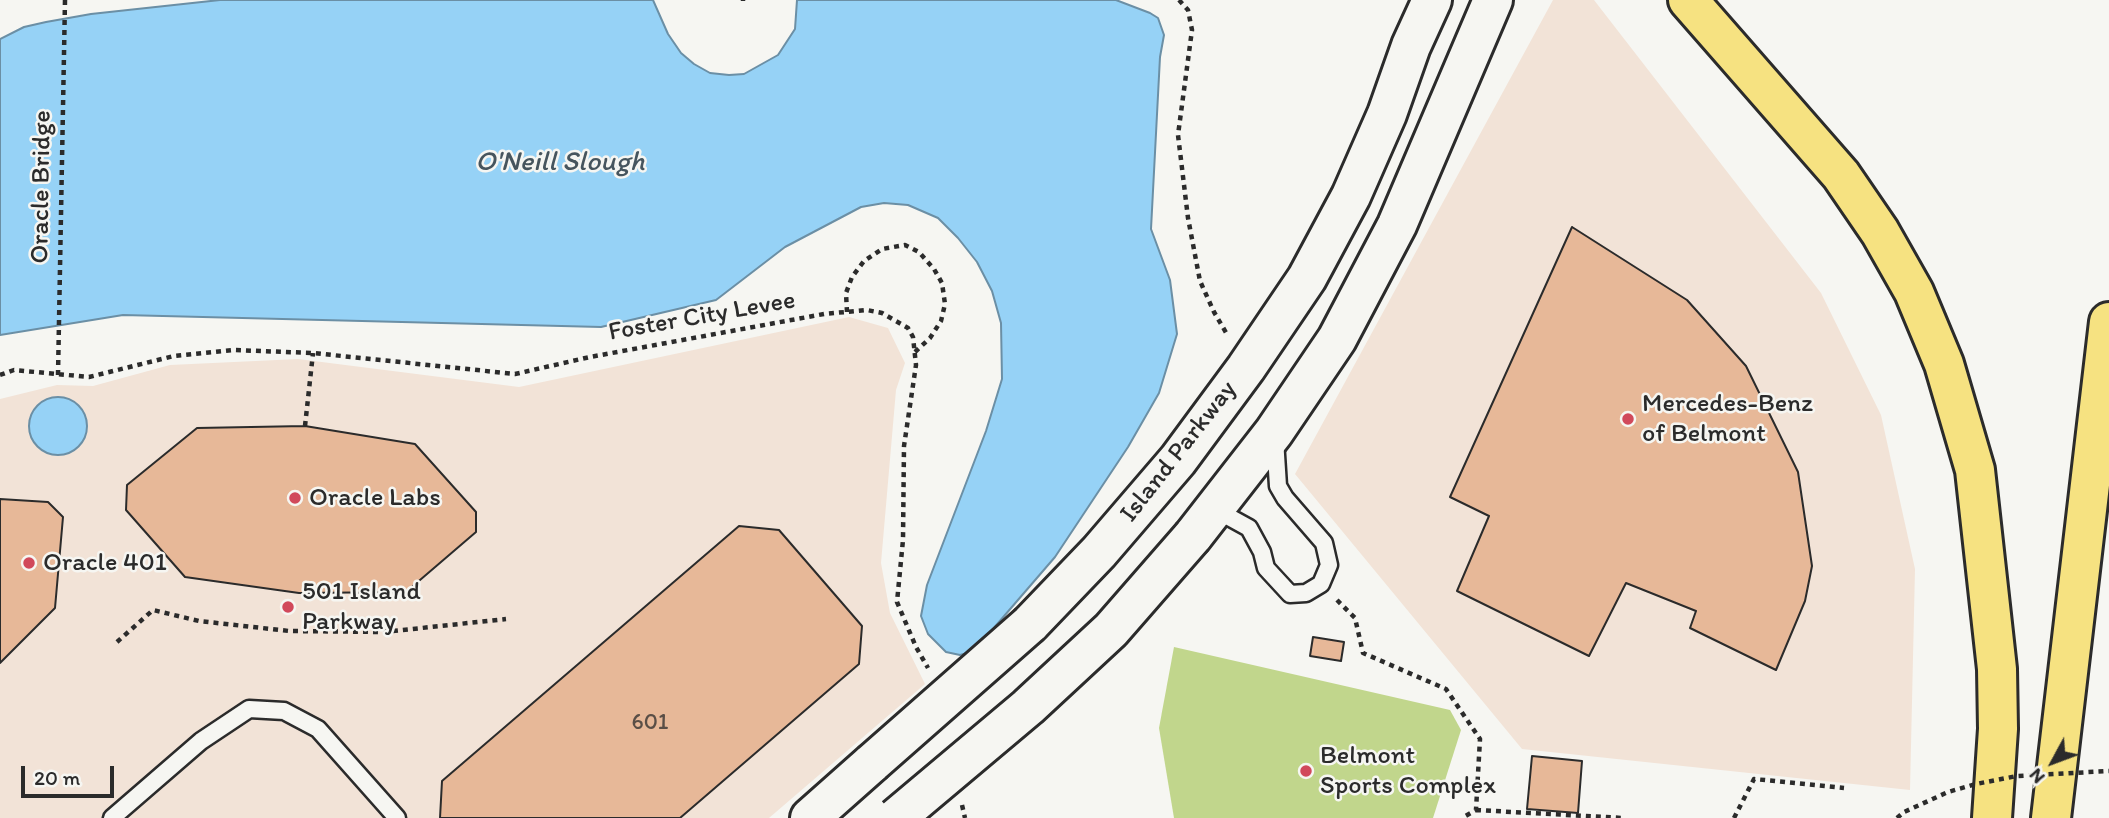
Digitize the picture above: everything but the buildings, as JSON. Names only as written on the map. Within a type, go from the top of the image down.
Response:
[{"type":"highway","points":[[1688,0],[1840,174],[1880,232],[1914,292],[1944,364],[1975,470],[1997,669],[1998,729],[1993,818]]},
{"type":"highway","points":[[2051,818],[2109,322]]},
{"type":"street","name":"Island Parkway","points":[[810,818],[1021,634],[1099,552],[1178,460],[1246,368],[1307,278],[1351,196],[1432,0]]},
{"type":"street","points":[[896,818],[1028,707],[1111,630],[1202,524],[1274,432],[1337,339],[1397,225],[1493,0]]},
{"type":"lane","points":[[1202,524],[1228,517],[1249,528],[1262,551],[1266,568],[1290,594],[1306,593],[1321,584],[1329,565],[1324,543],[1278,486],[1274,432]]},
{"type":"lane","points":[[112,818],[201,741],[248,709],[284,710],[318,729],[397,818]]},
{"type":"path","name":"Oracle Bridge","points":[[58,375],[65,0]]},
{"type":"path","points":[[1180,0],[1188,10],[1192,30],[1178,135],[1188,218],[1200,281],[1232,343]]},
{"type":"path","points":[[847,312],[846,293],[852,276],[864,261],[883,249],[905,245],[919,252],[934,268],[942,283],[944,304],[941,321],[930,338],[915,353]]},
{"type":"path","name":"Foster City Levee","points":[[0,375],[14,370],[89,377],[174,356],[234,350],[313,353],[515,374],[590,357],[847,312],[867,310],[883,313],[908,328],[913,337],[916,365],[904,446],[903,540],[897,602],[916,647],[933,676]]},
{"type":"path","points":[[305,426],[313,353]]},
{"type":"path","points":[[1321,584],[1355,618],[1363,653],[1446,689],[1480,739],[1476,810]]},
{"type":"path","points":[[117,642],[153,610],[199,621],[289,631],[384,632],[506,619]]},
{"type":"path","points":[[1897,818],[1938,796],[1976,784],[2017,776],[2109,771]]},
{"type":"path","points":[[1734,818],[1754,779],[1844,788]]},
{"type":"path","points":[[959,792],[965,818]]},
{"type":"path","points":[[1462,818],[1476,810],[1623,818]]},
{"type":"shaded area","points":[[1553,0],[1594,0],[1821,293],[1881,415],[1915,569],[1910,790],[1522,749],[1295,474]]},
{"type":"shaded area","points":[[849,317],[888,328],[905,363],[896,390],[881,563],[890,613],[925,684],[769,818],[0,818],[0,399],[57,385],[93,386],[170,365],[298,359],[519,387]]},
{"type":"green space","name":"Belmont Sports Complex","points":[[1174,647],[1450,710],[1461,730],[1433,818],[1174,818],[1159,728]]},
{"type":"water","name":"O'Neill Slough","points":[[220,0],[653,0],[668,34],[681,53],[710,73],[729,75],[744,74],[778,55],[795,29],[797,0],[1116,0],[1150,13],[1158,18],[1164,35],[1160,57],[1151,229],[1170,280],[1177,334],[1159,393],[1128,447],[1055,557],[980,644],[971,652],[960,655],[946,652],[928,634],[921,616],[927,585],[986,431],[1002,379],[1001,323],[992,291],[977,262],[938,218],[908,205],[884,203],[861,207],[785,247],[716,300],[601,327],[123,315],[0,335],[0,39],[24,27],[91,14]]},
{"type":"water","points":[[52,397],[64,397],[79,405],[87,420],[87,432],[79,447],[64,455],[52,455],[37,447],[29,432],[29,420],[37,405]]},
{"type":"place","name":"Mercedes-Benz of Belmont","points":[[1628,419]]},
{"type":"place","name":"Oracle Labs","points":[[295,498]]},
{"type":"place","name":"Oracle 401","points":[[29,563]]},
{"type":"place","name":"501 Island Parkway","points":[[288,607]]},
{"type":"place","name":"Belmont Sports Complex","points":[[1306,771]]}]
